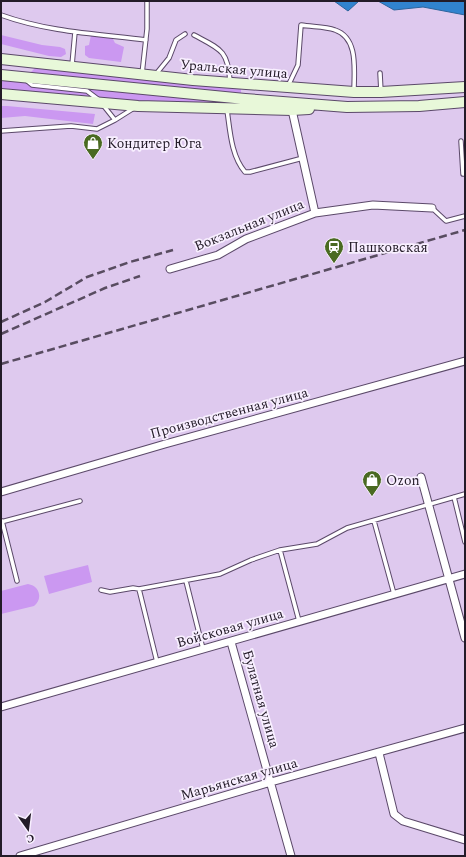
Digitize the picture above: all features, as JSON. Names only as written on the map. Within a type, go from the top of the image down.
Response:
[{"type":"main road","points":[[1,54],[27,62]]},
{"type":"main road","name":"Уральская улица","points":[[1,59],[142,75],[354,92],[381,92],[465,87]]},
{"type":"main road","points":[[22,77],[18,73],[16,68],[17,65],[27,62]]},
{"type":"main road","name":"Уральская улица","points":[[1,75],[245,99],[362,108],[419,106],[465,102]]},
{"type":"main road","points":[[1,94],[138,106],[292,110],[347,107]]},
{"type":"street","name":"Вокзальная улица","points":[[292,110],[315,212]]},
{"type":"street","name":"Вокзальная улица","points":[[170,269],[218,255],[246,239],[315,212],[372,206],[432,208]]},
{"type":"street","name":"Производственная улица","points":[[1,492],[165,444],[465,361]]},
{"type":"street","points":[[421,476],[465,638]]},
{"type":"street","name":"Войсковая улица","points":[[1,707],[465,574]]},
{"type":"street","name":"Булатная улица","points":[[231,642],[272,782],[291,856]]},
{"type":"street","name":"Марьянская улица","points":[[20,856],[272,782],[465,728]]},
{"type":"street","points":[[379,753],[394,814],[403,821],[465,840]]},
{"type":"lane","points":[[142,75],[146,40],[147,1]]},
{"type":"lane","points":[[1,15],[41,26],[75,32],[146,40]]},
{"type":"lane","points":[[288,87],[298,65],[301,25],[336,30],[349,42],[354,55],[354,92]]},
{"type":"lane","points":[[72,68],[75,32]]},
{"type":"lane","points":[[154,76],[168,58],[176,40],[186,34]]},
{"type":"lane","points":[[194,35],[212,44],[223,53],[229,66],[230,82]]},
{"type":"lane","points":[[380,73],[381,92]]},
{"type":"lane","points":[[22,77],[32,85],[87,91],[102,104],[115,120]]},
{"type":"lane","points":[[1,131],[71,126],[97,129],[138,106]]},
{"type":"lane","points":[[227,109],[234,148],[240,167],[245,172],[303,158]]},
{"type":"lane","points":[[461,141],[463,174],[465,174]]},
{"type":"lane","points":[[432,208],[446,221],[465,216]]},
{"type":"lane","points":[[101,590],[110,592],[133,588],[139,589],[220,574],[251,560],[280,550],[317,544],[346,528],[465,494]]},
{"type":"lane","points":[[454,496],[465,542]]},
{"type":"lane","points":[[17,581],[2,521],[80,501]]},
{"type":"lane","points":[[374,521],[394,594]]},
{"type":"lane","points":[[280,550],[300,622]]},
{"type":"lane","points":[[186,581],[203,649]]},
{"type":"lane","points":[[139,589],[157,662]]},
{"type":"shaded area","points":[[1,35],[42,45],[60,47],[65,49],[66,54],[61,57],[49,56],[1,44]]},
{"type":"shaded area","points":[[91,35],[112,37],[115,43],[124,47],[121,62],[89,58],[85,55],[85,46],[89,45]]},
{"type":"shaded area","points":[[35,68],[241,87],[241,93],[28,75]]},
{"type":"shaded area","points":[[1,79],[216,99],[231,105],[117,100],[1,91]]},
{"type":"shaded area","points":[[1,106],[95,114],[93,124],[25,116],[1,118]]},
{"type":"shaded area","points":[[88,565],[92,582],[49,594],[44,576]]},
{"type":"shaded area","points":[[28,584],[32,585],[38,590],[39,600],[37,603],[34,606],[1,614],[1,591]]},
{"type":"water","points":[[334,1],[359,1],[348,11]]},
{"type":"water","points":[[378,1],[465,1],[465,15],[423,7],[394,10]]},
{"type":"railway","points":[[1,364],[465,230]]},
{"type":"railway","points":[[1,322],[45,302],[87,277],[130,262],[173,250]]},
{"type":"railway","points":[[1,334],[105,288],[140,276]]},
{"type":"place","name":"Кондитер Юга","points":[[93,160]]},
{"type":"place","name":"Пашковская","points":[[334,264]]},
{"type":"place","name":"Ozon","points":[[372,497]]}]
